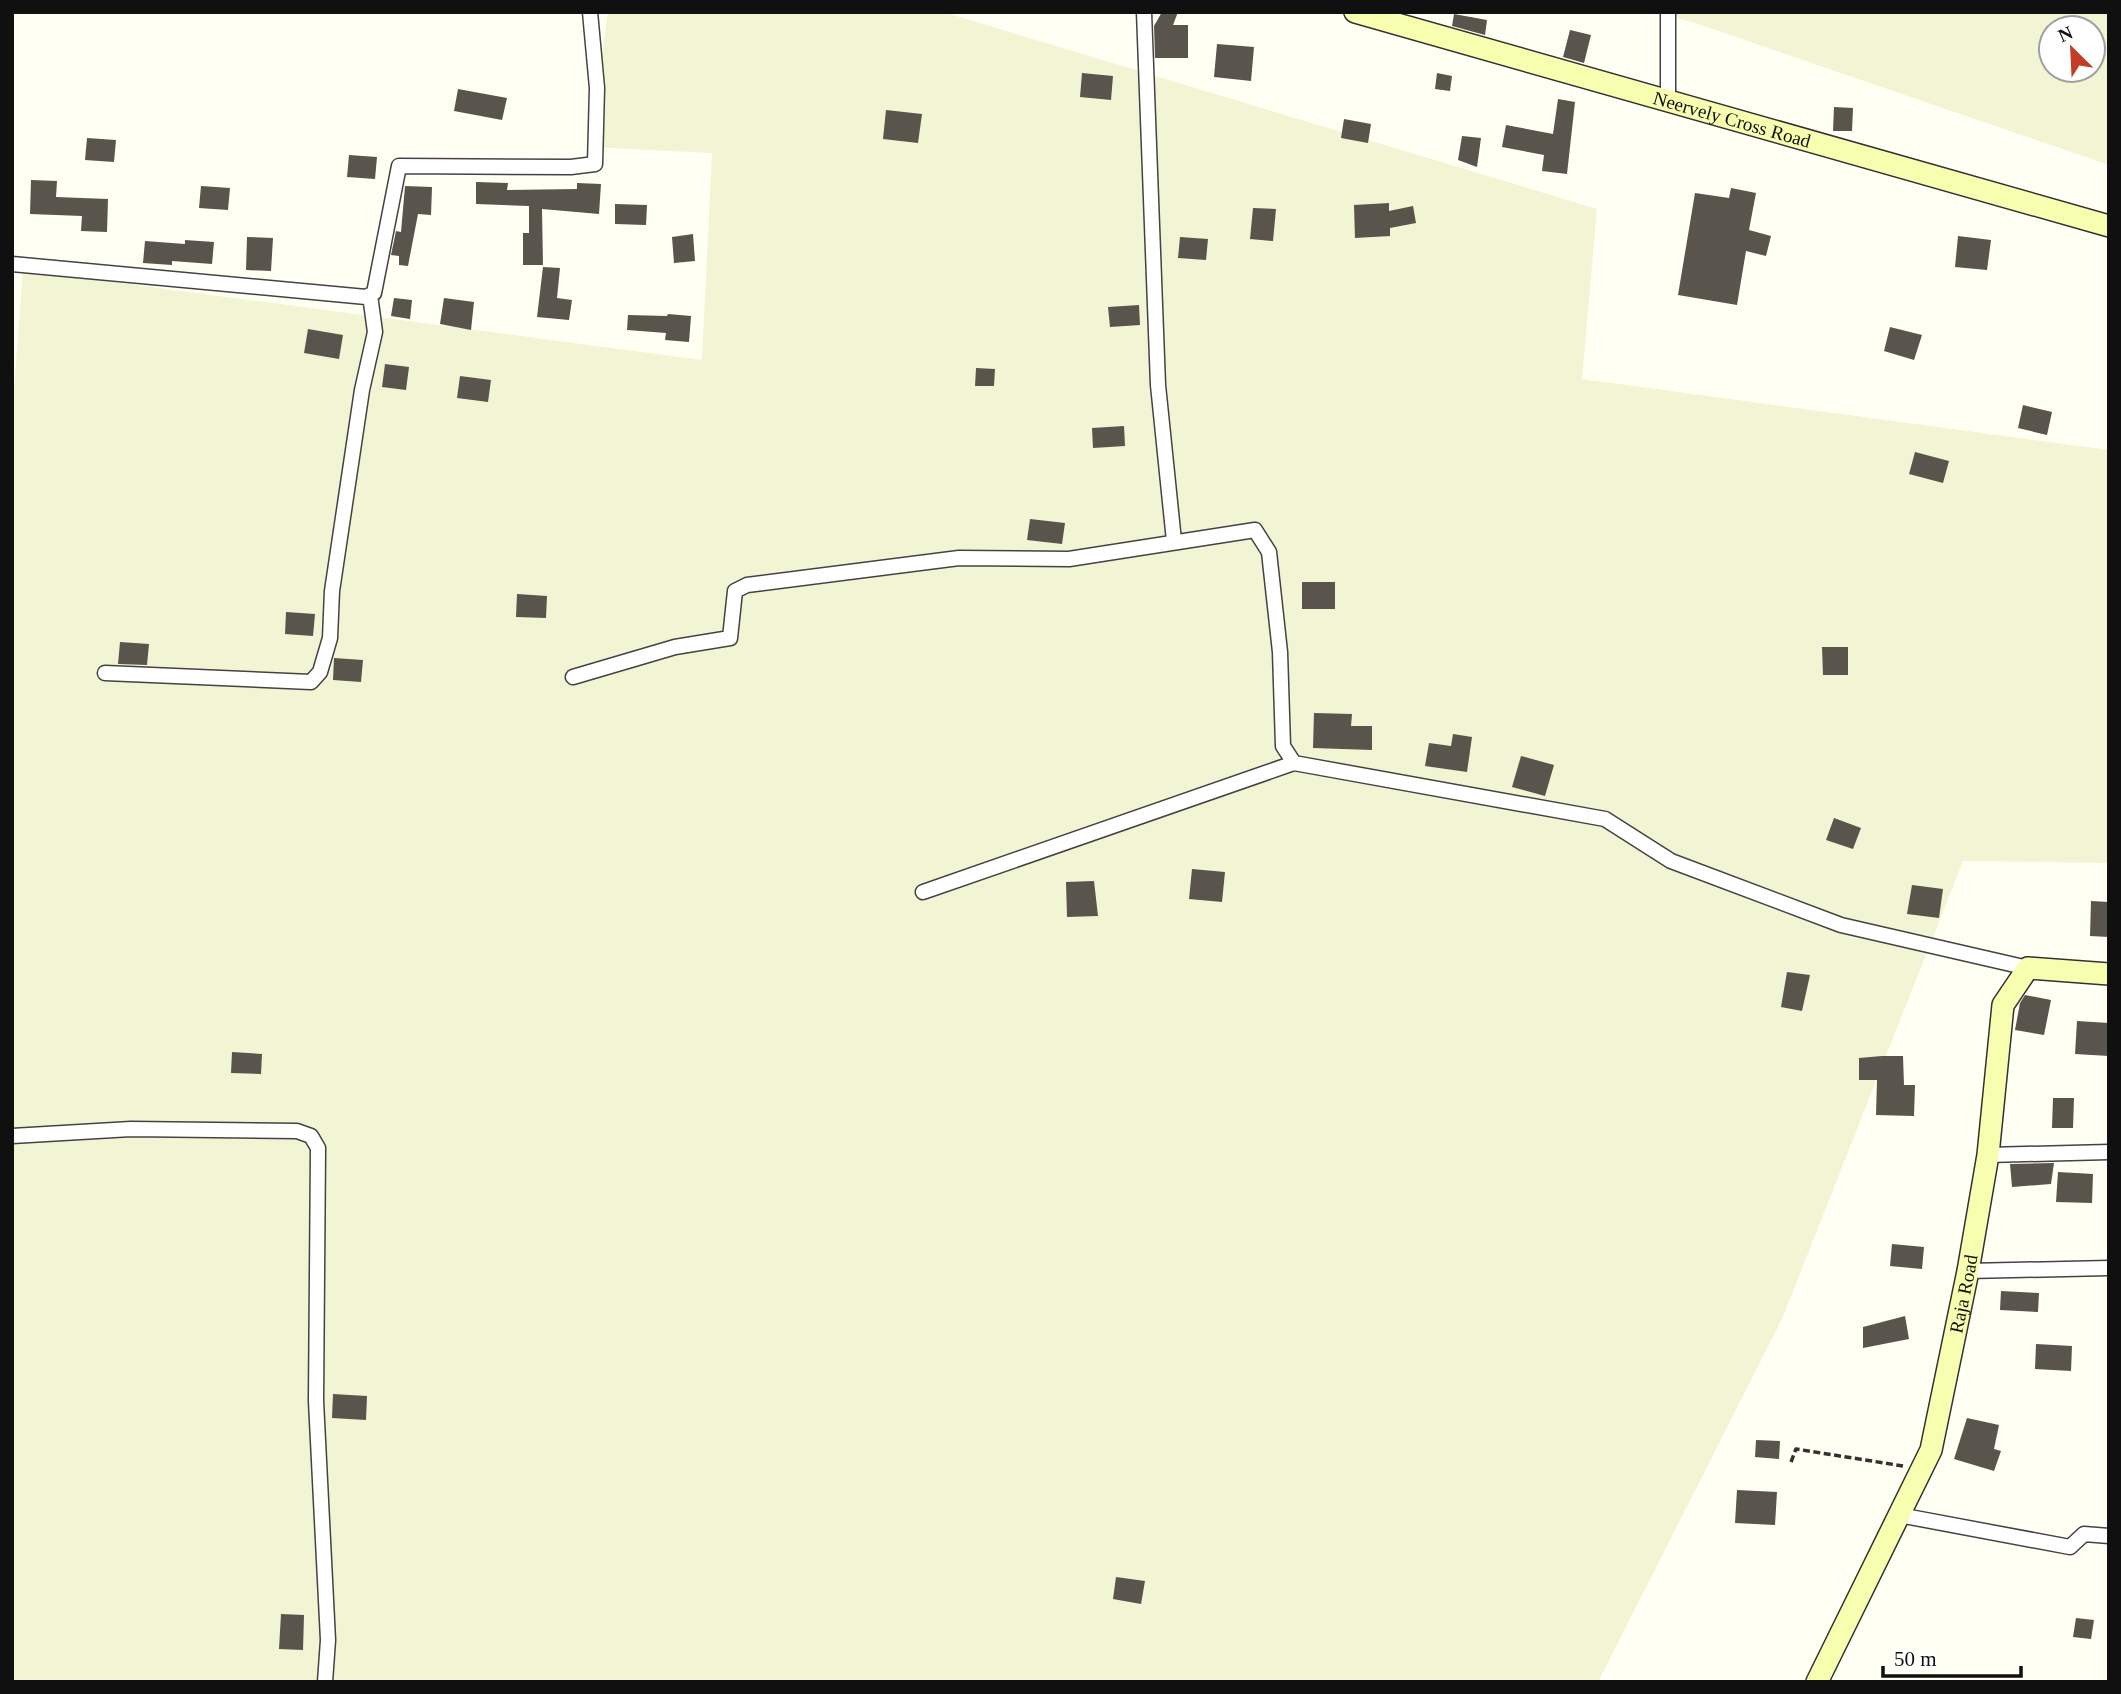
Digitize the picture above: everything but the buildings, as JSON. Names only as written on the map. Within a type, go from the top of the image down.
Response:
[{"type":"street","points":[[12,264],[370,295],[374,293],[377,280],[399,166],[571,167],[595,164],[597,88],[590,12]]},
{"type":"street","points":[[1144,12],[1158,385],[1174,541]]},
{"type":"street","name":"Neervely Cross Road","points":[[1355,12],[2109,226]]},
{"type":"street","points":[[1668,12],[1668,100]]},
{"type":"street","points":[[105,673],[311,681],[320,672],[330,638],[332,591],[362,390],[375,332],[370,295]]},
{"type":"street","points":[[573,677],[675,647],[730,638],[735,591],[747,586],[960,558],[1069,559],[1255,530],[1269,552],[1280,652],[1283,746],[1294,763]]},
{"type":"street","points":[[923,892],[1294,763],[1605,819],[1671,861],[1841,925],[2028,968],[2109,974]]},
{"type":"street","name":"Raja Road","points":[[1817,1682],[1931,1450],[1968,1271],[1988,1155],[2004,1005],[2028,968]]},
{"type":"street","points":[[12,1136],[131,1129],[297,1131],[312,1136],[318,1148],[316,1401],[328,1640],[325,1682]]},
{"type":"street","points":[[1988,1155],[2109,1152]]},
{"type":"street","points":[[1968,1271],[2109,1268]]},
{"type":"street","points":[[1899,1515],[2070,1547],[2084,1534],[2109,1536]]},
{"type":"path","points":[[1791,1462],[1796,1449],[1922,1468]]},
{"type":"green space","points":[[608,12],[943,12],[1597,209],[1582,379],[2109,450],[2109,863],[1963,861],[1782,1319],[1598,1682],[12,1682],[12,416],[23,270],[702,360],[712,153],[589,147]]},
{"type":"green space","points":[[1657,12],[2109,12],[2109,165],[1701,25]]}]
